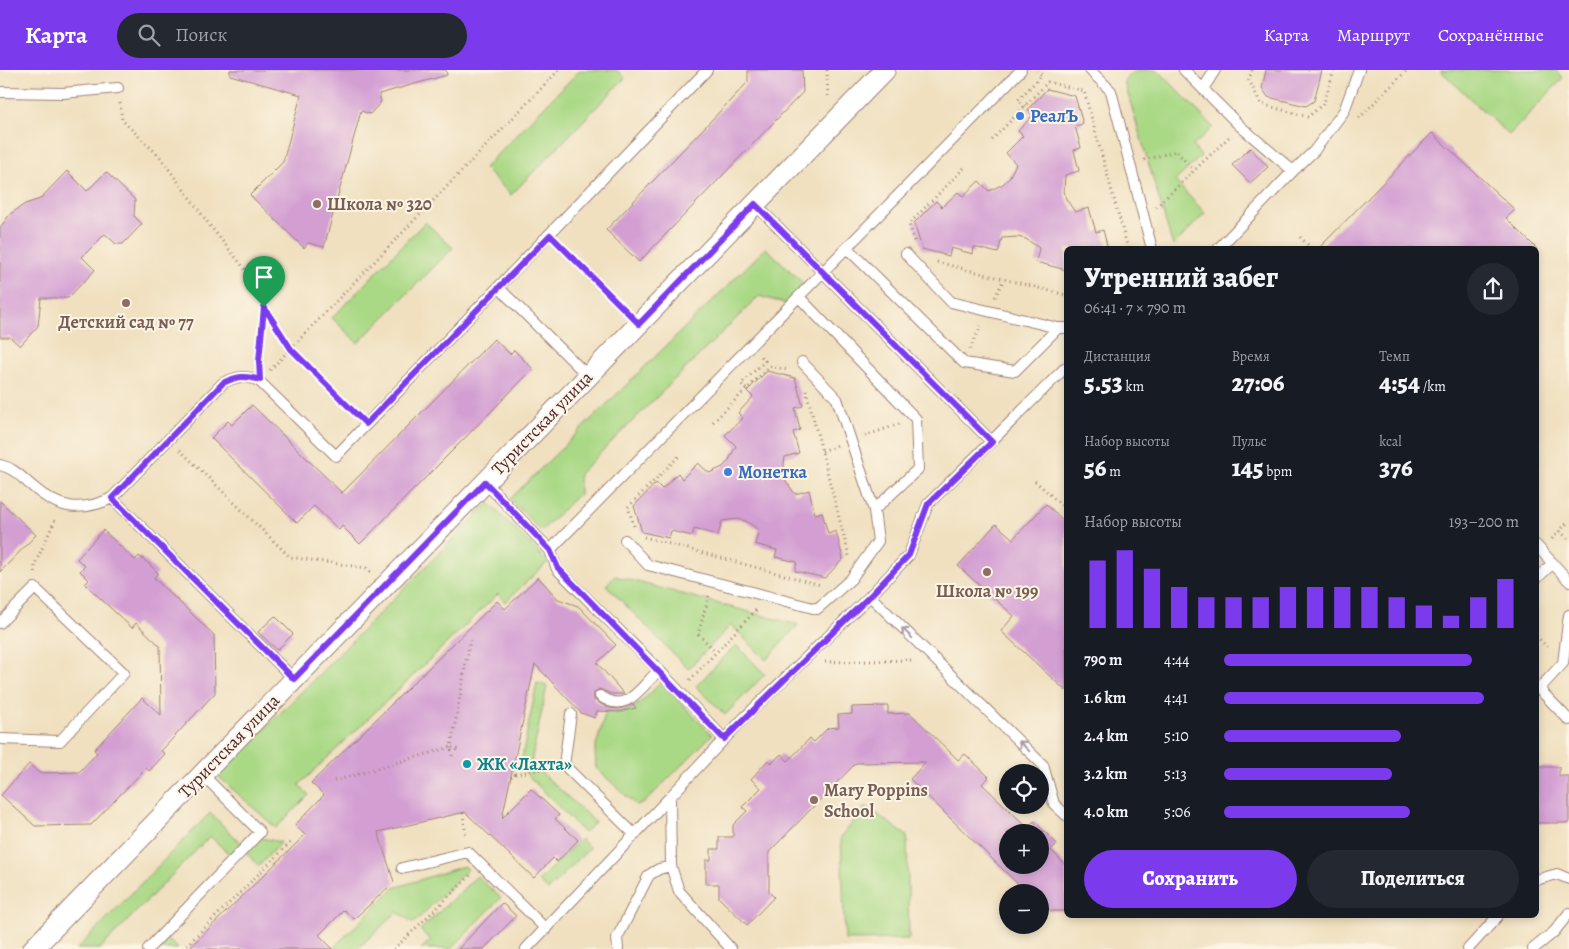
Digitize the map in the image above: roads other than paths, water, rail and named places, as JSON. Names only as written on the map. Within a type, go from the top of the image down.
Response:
[{"type":"street","name":"Туристская улица","points":[[33,949],[882,71]]},
{"type":"lane","points":[[0,465],[11,467],[46,498],[62,505],[76,508],[96,506],[112,498],[223,383],[234,377],[247,376],[260,380],[336,456],[707,70]]},
{"type":"lane","points":[[550,550],[1022,70]]},
{"type":"lane","points":[[1090,70],[1111,91],[1151,246]]},
{"type":"lane","points":[[1184,70],[1240,126],[1293,171]]},
{"type":"lane","points":[[1203,89],[1215,70]]},
{"type":"lane","points":[[1221,246],[1314,151],[1344,111],[1359,70]]},
{"type":"lane","points":[[0,92],[63,92],[118,88]]},
{"type":"lane","points":[[755,204],[992,442]]},
{"type":"lane","points":[[847,248],[964,364],[1015,371],[1062,328]]},
{"type":"lane","points":[[906,254],[951,302],[1062,328]]},
{"type":"lane","points":[[499,288],[588,376]]},
{"type":"lane","points":[[799,297],[916,419],[918,469],[874,510]]},
{"type":"lane","points":[[625,540],[648,565],[817,609],[851,579],[878,541],[874,510],[837,399],[802,362]]},
{"type":"lane","points":[[526,949],[724,739],[870,596],[909,555],[928,504],[1064,369]]},
{"type":"lane","points":[[485,482],[550,550],[558,568],[724,739]]},
{"type":"lane","points":[[112,498],[294,679]]},
{"type":"lane","points":[[1539,548],[1569,581]]},
{"type":"lane","points":[[1539,576],[1553,563]]},
{"type":"lane","points":[[0,623],[34,588],[124,673],[60,741],[0,739]]},
{"type":"lane","points":[[870,596],[1043,765],[1054,804],[1064,813]]},
{"type":"lane","points":[[1539,690],[1563,663],[1569,615]]},
{"type":"lane","points":[[600,696],[611,704],[620,704],[628,700],[659,670]]},
{"type":"lane","points":[[1539,692],[1569,720]]},
{"type":"lane","points":[[571,714],[564,765],[635,835]]},
{"type":"lane","points":[[148,949],[260,832],[202,774]]},
{"type":"lane","points":[[670,797],[671,866],[679,891],[732,949]]},
{"type":"lane","points":[[402,868],[468,852],[546,928]]},
{"type":"lane","points":[[618,949],[617,938],[649,875],[659,869],[671,866]]},
{"type":"lane","points":[[1539,879],[1557,874],[1569,879]]},
{"type":"lane","points":[[1532,949],[1554,932],[1569,913]]},
{"type":"lane","points":[[1468,949],[1496,918]]},
{"type":"place","name":"РеалЪ","points":[[1020,116]]},
{"type":"place","name":"Школа № 320","points":[[317,204]]},
{"type":"place","name":"Детский сад № 77","points":[[126,303]]},
{"type":"place","name":"Монетка","points":[[728,472]]},
{"type":"place","name":"Школа № 199","points":[[987,572]]},
{"type":"place","name":"ЖК «Лахта»","points":[[467,764]]},
{"type":"place","name":"Mary Poppins School","points":[[814,800]]}]
